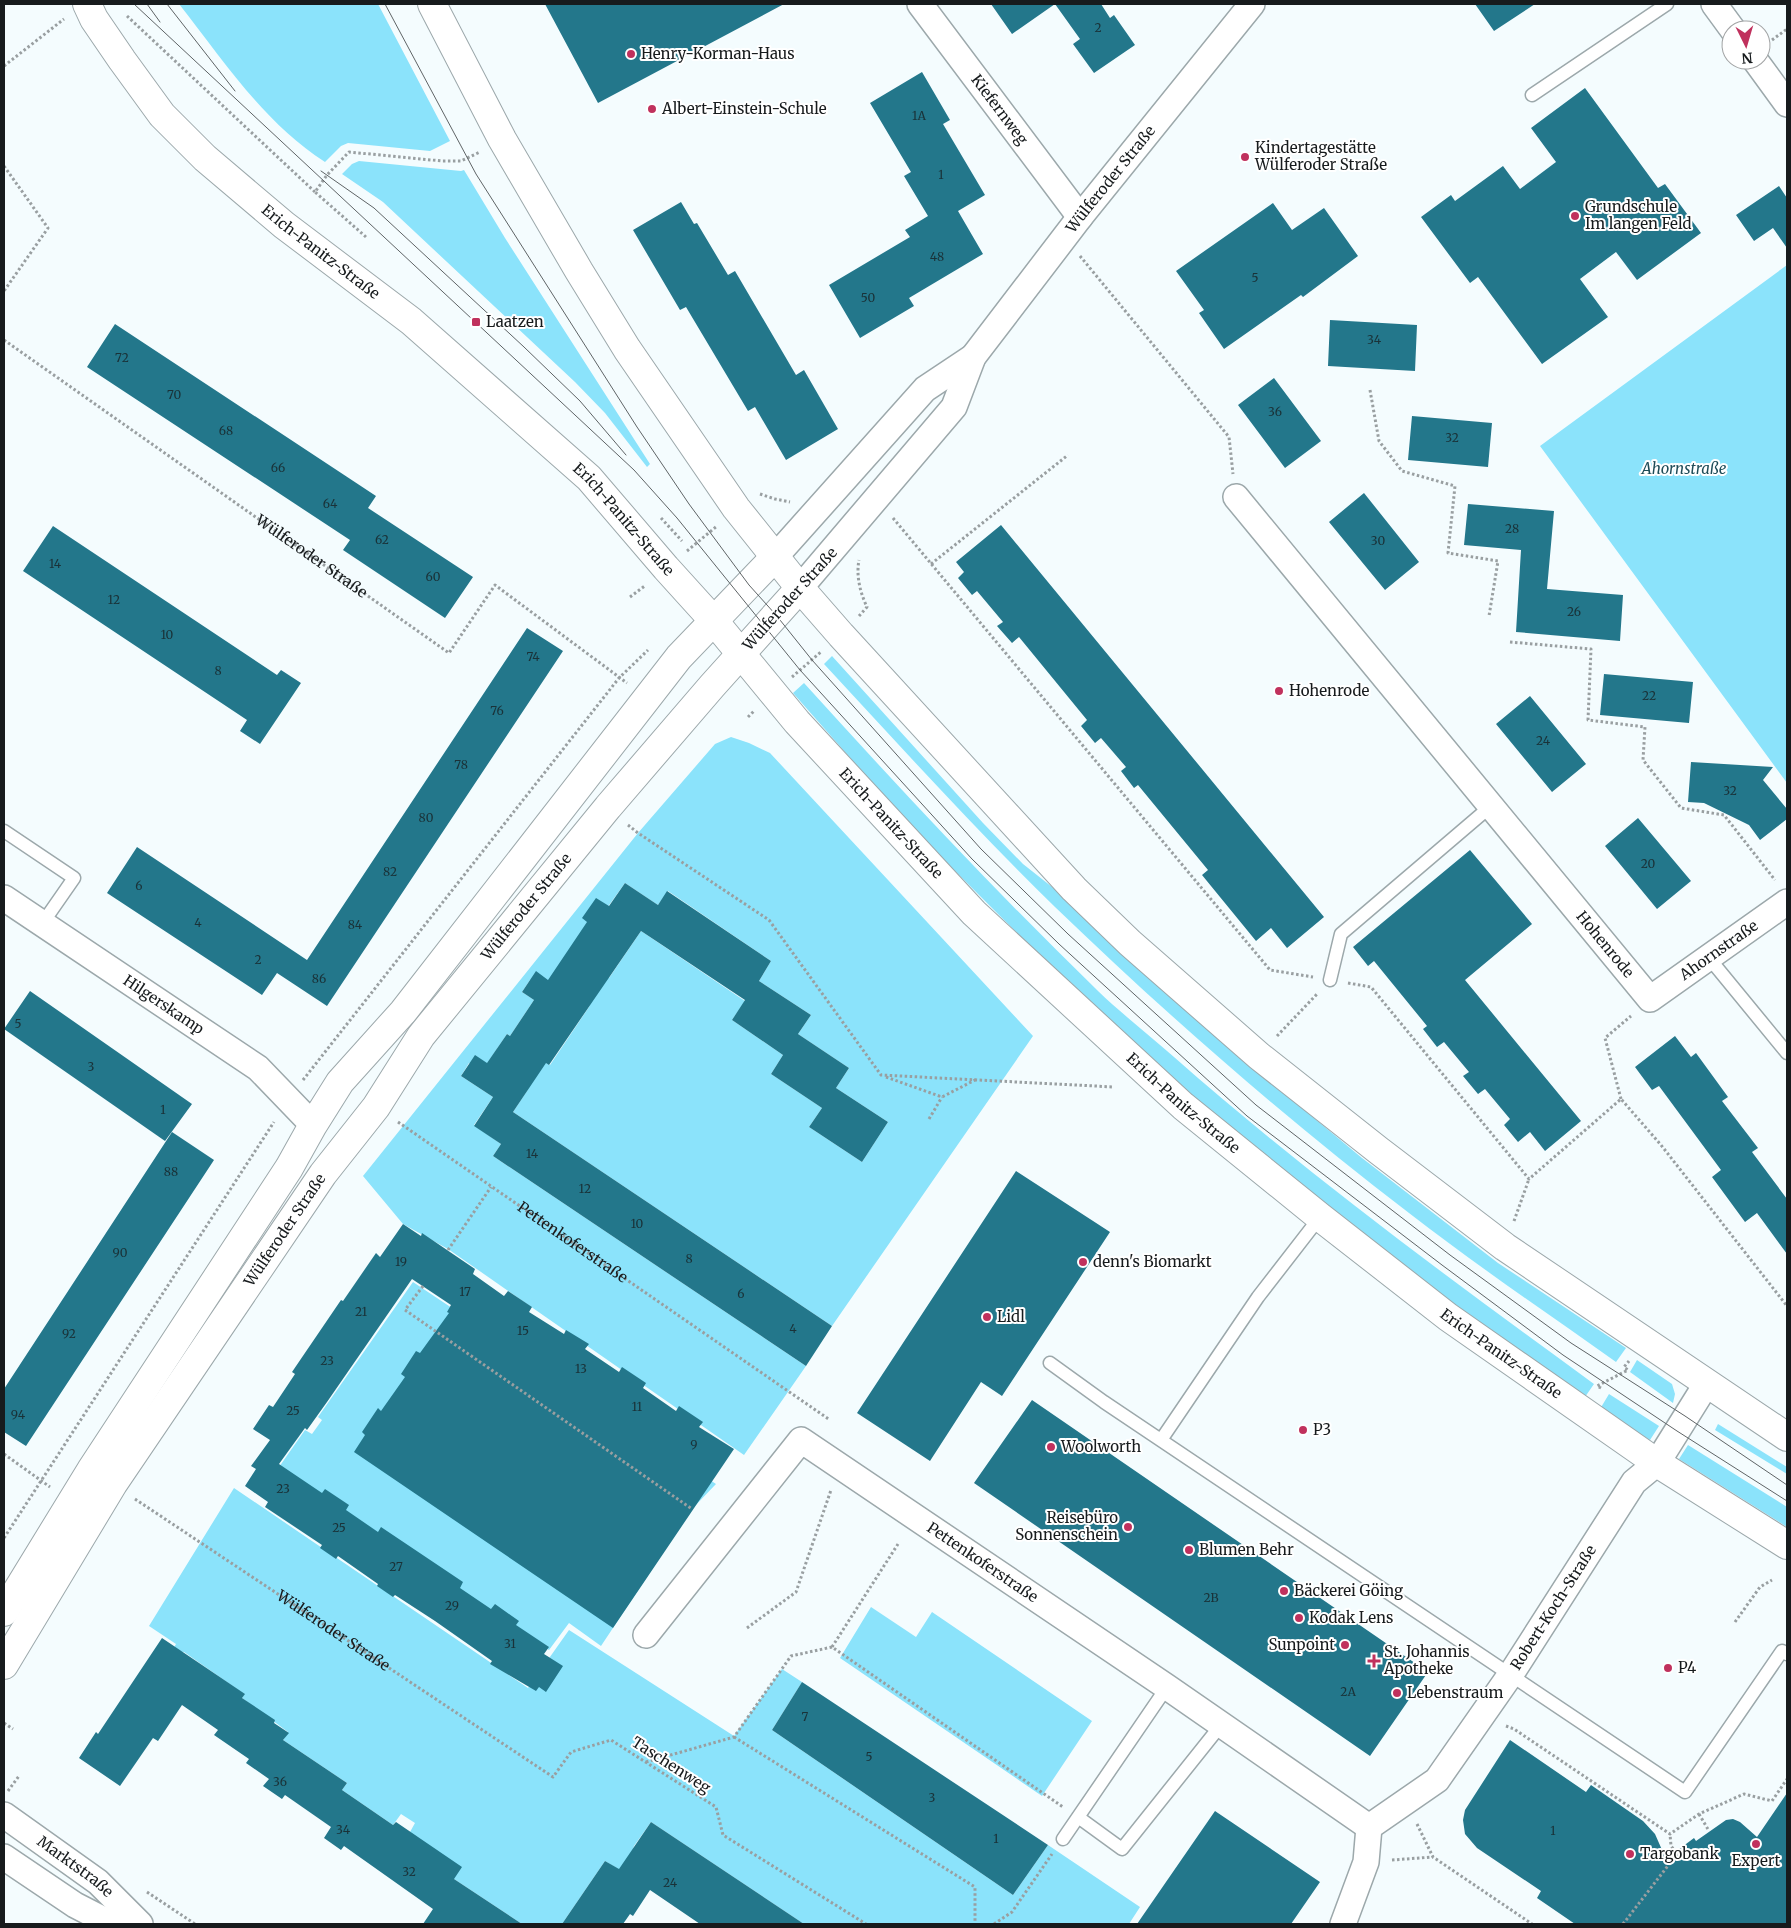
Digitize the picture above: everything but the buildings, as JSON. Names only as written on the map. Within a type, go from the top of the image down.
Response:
[{"type":"main road","points":[[432,4],[502,139],[579,271],[628,349],[736,508],[840,635],[1074,889],[1130,943],[1259,1056],[1378,1150],[1505,1247],[1787,1437]]},
{"type":"main road","name":"Erich-Panitz-Straße","points":[[76,11],[94,19],[162,115],[206,158],[284,225],[411,321],[589,478],[714,621],[798,722],[974,913],[1183,1106],[1448,1317],[1657,1463],[1787,1545]]},
{"type":"main road","name":"Wülferoder Straße","points":[[4,1612],[71,1501],[289,1168],[340,1082],[403,1012],[679,657],[775,557]]},
{"type":"main road","name":"Wülferoder Straße","points":[[4,1665],[113,1484],[323,1174],[376,1107],[422,1036],[608,807],[741,653],[800,588]]},
{"type":"street","name":"Kiefernweg","points":[[920,4],[1080,217]]},
{"type":"street","name":"Wülferoder Straße","points":[[800,588],[954,407],[973,357],[1080,217],[1252,4]]},
{"type":"street","points":[[1714,4],[1726,20]]},
{"type":"street","points":[[1770,70],[1787,104]]},
{"type":"street","name":"Wülferoder Straße","points":[[775,557],[925,389],[973,357]]},
{"type":"street","name":"Hohenrode","points":[[1236,497],[1650,999]]},
{"type":"street","name":"Ahornstraße","points":[[1650,999],[1709,958],[1781,892]]},
{"type":"street","name":"Hilgerskamp","points":[[4,898],[258,1068],[313,1125]]},
{"type":"street","name":"Robert-Koch-Straße","points":[[1368,1827],[1437,1780],[1511,1674],[1634,1482],[1657,1463],[1707,1383]]},
{"type":"street","name":"Pettenkoferstraße","points":[[646,1635],[801,1440],[1221,1724],[1368,1827]]},
{"type":"street","name":"Marktstraße","points":[[4,1805],[98,1882],[140,1924]]},
{"type":"street","points":[[1343,1924],[1366,1862],[1368,1827]]},
{"type":"street","name":"Marktstraße","points":[[4,1857],[75,1905],[112,1924]]},
{"type":"lane","points":[[1532,95],[1666,4]]},
{"type":"lane","points":[[1330,980],[1341,934],[1491,806]]},
{"type":"lane","points":[[4,831],[74,878],[42,924]]},
{"type":"lane","points":[[1709,958],[1787,1053]]},
{"type":"lane","points":[[1161,1440],[1258,1298],[1320,1217]]},
{"type":"lane","points":[[1050,1363],[1161,1440],[1685,1792],[1782,1651],[1787,1654]]},
{"type":"lane","points":[[1063,1839],[1167,1688]]},
{"type":"lane","points":[[1078,1817],[1122,1849],[1221,1724]]},
{"type":"path","points":[[121,10],[314,192],[366,237]]},
{"type":"path","points":[[4,66],[76,11]]},
{"type":"path","points":[[1771,43],[1787,29]]},
{"type":"path","points":[[314,192],[349,152],[442,161],[461,160],[484,151],[502,139]]},
{"type":"path","points":[[4,166],[48,228],[4,291]]},
{"type":"path","points":[[1065,238],[1229,437],[1236,497]]},
{"type":"path","name":"Wülferoder Straße","points":[[4,340],[449,653],[495,585],[647,698]]},
{"type":"path","points":[[1370,390],[1379,441],[1402,470],[1455,486],[1448,553],[1498,561],[1490,616]]},
{"type":"path","points":[[931,564],[1068,455]]},
{"type":"path","points":[[876,498],[1270,970],[1371,987],[1530,1179]]},
{"type":"path","points":[[630,597],[736,508]]},
{"type":"path","points":[[748,717],[773,692],[840,635],[867,608]]},
{"type":"path","points":[[1510,642],[1591,649],[1588,720],[1645,727],[1643,760],[1681,808],[1724,815],[1781,892]]},
{"type":"path","points":[[608,807],[638,833],[769,920],[881,1075],[942,1097]]},
{"type":"path","points":[[1259,1056],[1330,980]]},
{"type":"path","points":[[1650,999],[1605,1038],[1621,1099],[1661,1145],[1787,1306]]},
{"type":"path","points":[[315,1065],[340,1082]]},
{"type":"path","points":[[881,1075],[1114,1086]]},
{"type":"path","points":[[929,1119],[942,1097],[978,1079]]},
{"type":"path","points":[[1505,1247],[1530,1179],[1621,1099]]},
{"type":"path","name":"Pettenkoferstraße","points":[[376,1107],[830,1420]]},
{"type":"path","points":[[448,1250],[491,1187]]},
{"type":"path","points":[[423,1286],[405,1310],[692,1509]]},
{"type":"path","points":[[1588,1415],[1603,1390],[1597,1386],[1628,1370],[1624,1367],[1644,1340]]},
{"type":"path","points":[[60,1450],[91,1470]]},
{"type":"path","points":[[4,1454],[71,1501]]},
{"type":"path","points":[[747,1628],[796,1592],[839,1466]]},
{"type":"path","name":"Wülferoder Straße","points":[[113,1484],[553,1777]]},
{"type":"path","points":[[646,1762],[734,1737],[791,1656],[832,1647],[898,1544]]},
{"type":"path","points":[[1735,1622],[1760,1587],[1772,1580]]},
{"type":"path","points":[[832,1647],[1078,1817]]},
{"type":"path","points":[[4,1724],[13,1729]]},
{"type":"path","points":[[734,1737],[975,1887],[975,1924]]},
{"type":"path","name":"Taschenweg","points":[[553,1777],[571,1752],[611,1740],[716,1806],[723,1835],[866,1924]]},
{"type":"path","points":[[4,1805],[19,1776]]},
{"type":"path","points":[[1406,1800],[1433,1857],[1532,1924]]},
{"type":"path","points":[[1699,1814],[1709,1831]]},
{"type":"path","points":[[1670,1834],[1671,1846],[1677,1854]]},
{"type":"path","points":[[994,1924],[1012,1912],[1063,1839]]},
{"type":"path","points":[[1623,1924],[1677,1854],[1685,1848]]},
{"type":"path","points":[[1366,1862],[1433,1857]]},
{"type":"green space","points":[[179,4],[378,4],[450,141],[430,151],[348,143],[341,146],[325,162],[303,146],[263,109]]},
{"type":"green space","points":[[359,161],[464,170],[505,238],[650,464],[647,467],[605,413],[575,382],[383,202],[342,174],[352,164]]},
{"type":"green space","name":"Ahornstraße","points":[[1787,265],[1787,783],[1540,446]]},
{"type":"green space","points":[[832,656],[983,823],[1023,864],[1066,898],[1273,1084],[1362,1158],[1498,1263],[1626,1348],[1616,1362],[1434,1232],[1363,1177],[1272,1103],[1140,987],[1025,878],[909,756],[824,664]]},
{"type":"green space","points":[[804,683],[985,878],[1107,1000],[1225,1101],[1328,1185],[1433,1266],[1594,1384],[1585,1397],[1412,1274],[1208,1111],[1092,1007],[911,827],[793,693]]},
{"type":"green space","points":[[731,737],[770,753],[1033,1036],[832,1326],[513,1112],[527,1091],[541,1060],[550,1065],[589,1007],[603,974],[609,978],[641,931],[745,1001],[732,1020],[783,1055],[771,1074],[822,1108],[809,1127],[862,1162],[888,1122],[836,1088],[849,1068],[798,1034],[811,1015],[759,981],[771,961],[668,891],[658,905],[625,883],[594,926],[543,988],[530,980],[522,992],[534,1000],[510,1036],[507,1034],[482,1071],[469,1063],[461,1076],[493,1097],[474,1125],[501,1144],[493,1156],[806,1366],[744,1455],[448,1249],[403,1224],[363,1176],[638,833],[715,744]]},
{"type":"green space","points":[[413,1282],[716,1484],[692,1509],[601,1646],[569,1623],[549,1650],[279,1467],[305,1430],[312,1434],[322,1420],[318,1417]]},
{"type":"green space","points":[[1637,1360],[1672,1384],[1675,1394],[1673,1403],[1630,1372]]},
{"type":"green space","points":[[1609,1394],[1659,1426],[1650,1440],[1600,1409]]},
{"type":"green space","points":[[1718,1424],[1787,1467],[1787,1474],[1715,1430]]},
{"type":"green space","points":[[1688,1445],[1787,1507],[1787,1527],[1679,1459]]},
{"type":"green space","points":[[234,1488],[528,1688],[569,1630],[734,1736],[782,1669],[802,1682],[772,1730],[1013,1895],[1048,1845],[1140,1907],[1129,1924],[804,1924],[651,1822],[634,1846],[626,1874],[605,1861],[562,1924],[522,1924],[454,1879],[410,1832],[415,1823],[401,1814],[393,1825],[342,1790],[347,1783],[283,1740],[288,1732],[242,1698],[244,1694],[184,1652],[172,1651],[176,1644],[149,1626]]},
{"type":"green space","points":[[871,1607],[916,1637],[932,1612],[1092,1721],[1042,1796],[840,1658]]},
{"type":"tram line","points":[[134,4],[634,470],[677,518],[800,670],[972,859],[1059,944],[1247,1116],[1563,1355],[1787,1501]]},
{"type":"tram line","points":[[147,4],[160,22]]},
{"type":"tram line","points":[[167,4],[235,91]]},
{"type":"tram line","points":[[385,4],[476,174],[637,427],[689,504],[749,585],[812,660],[981,849],[1068,934],[1256,1105],[1450,1255],[1571,1343],[1685,1416],[1787,1485]]},
{"type":"tram line","points":[[321,171],[374,208],[524,347],[580,401],[626,455]]},
{"type":"place","name":"Henry-Korman-Haus","points":[[631,54]]},
{"type":"place","name":"Albert-Einstein-Schule","points":[[652,109]]},
{"type":"place","name":"Kindertagestätte Wülferoder Straße","points":[[1245,157]]},
{"type":"place","name":"Grundschule Im langen Feld","points":[[1575,216]]},
{"type":"place","name":"Laatzen","points":[[476,322]]},
{"type":"place","name":"Hohenrode","points":[[1279,691]]},
{"type":"place","name":"denn's Biomarkt","points":[[1083,1262]]},
{"type":"place","name":"Lidl","points":[[987,1317]]},
{"type":"place","name":"P3","points":[[1303,1430]]},
{"type":"place","name":"Woolworth","points":[[1051,1447]]},
{"type":"place","name":"Reisebüro Sonnenschein","points":[[1128,1527]]},
{"type":"place","name":"Blumen Behr","points":[[1189,1550]]},
{"type":"place","name":"Bäckerei Göing","points":[[1284,1591]]},
{"type":"place","name":"Kodak Lens","points":[[1299,1618]]},
{"type":"place","name":"Sunpoint","points":[[1345,1645]]},
{"type":"place","name":"St. Johannis Apotheke","points":[[1374,1661]]},
{"type":"place","name":"P4","points":[[1668,1668]]},
{"type":"place","name":"Lebenstraum","points":[[1397,1693]]},
{"type":"place","name":"Expert","points":[[1756,1844]]},
{"type":"place","name":"Targobank","points":[[1630,1854]]}]
